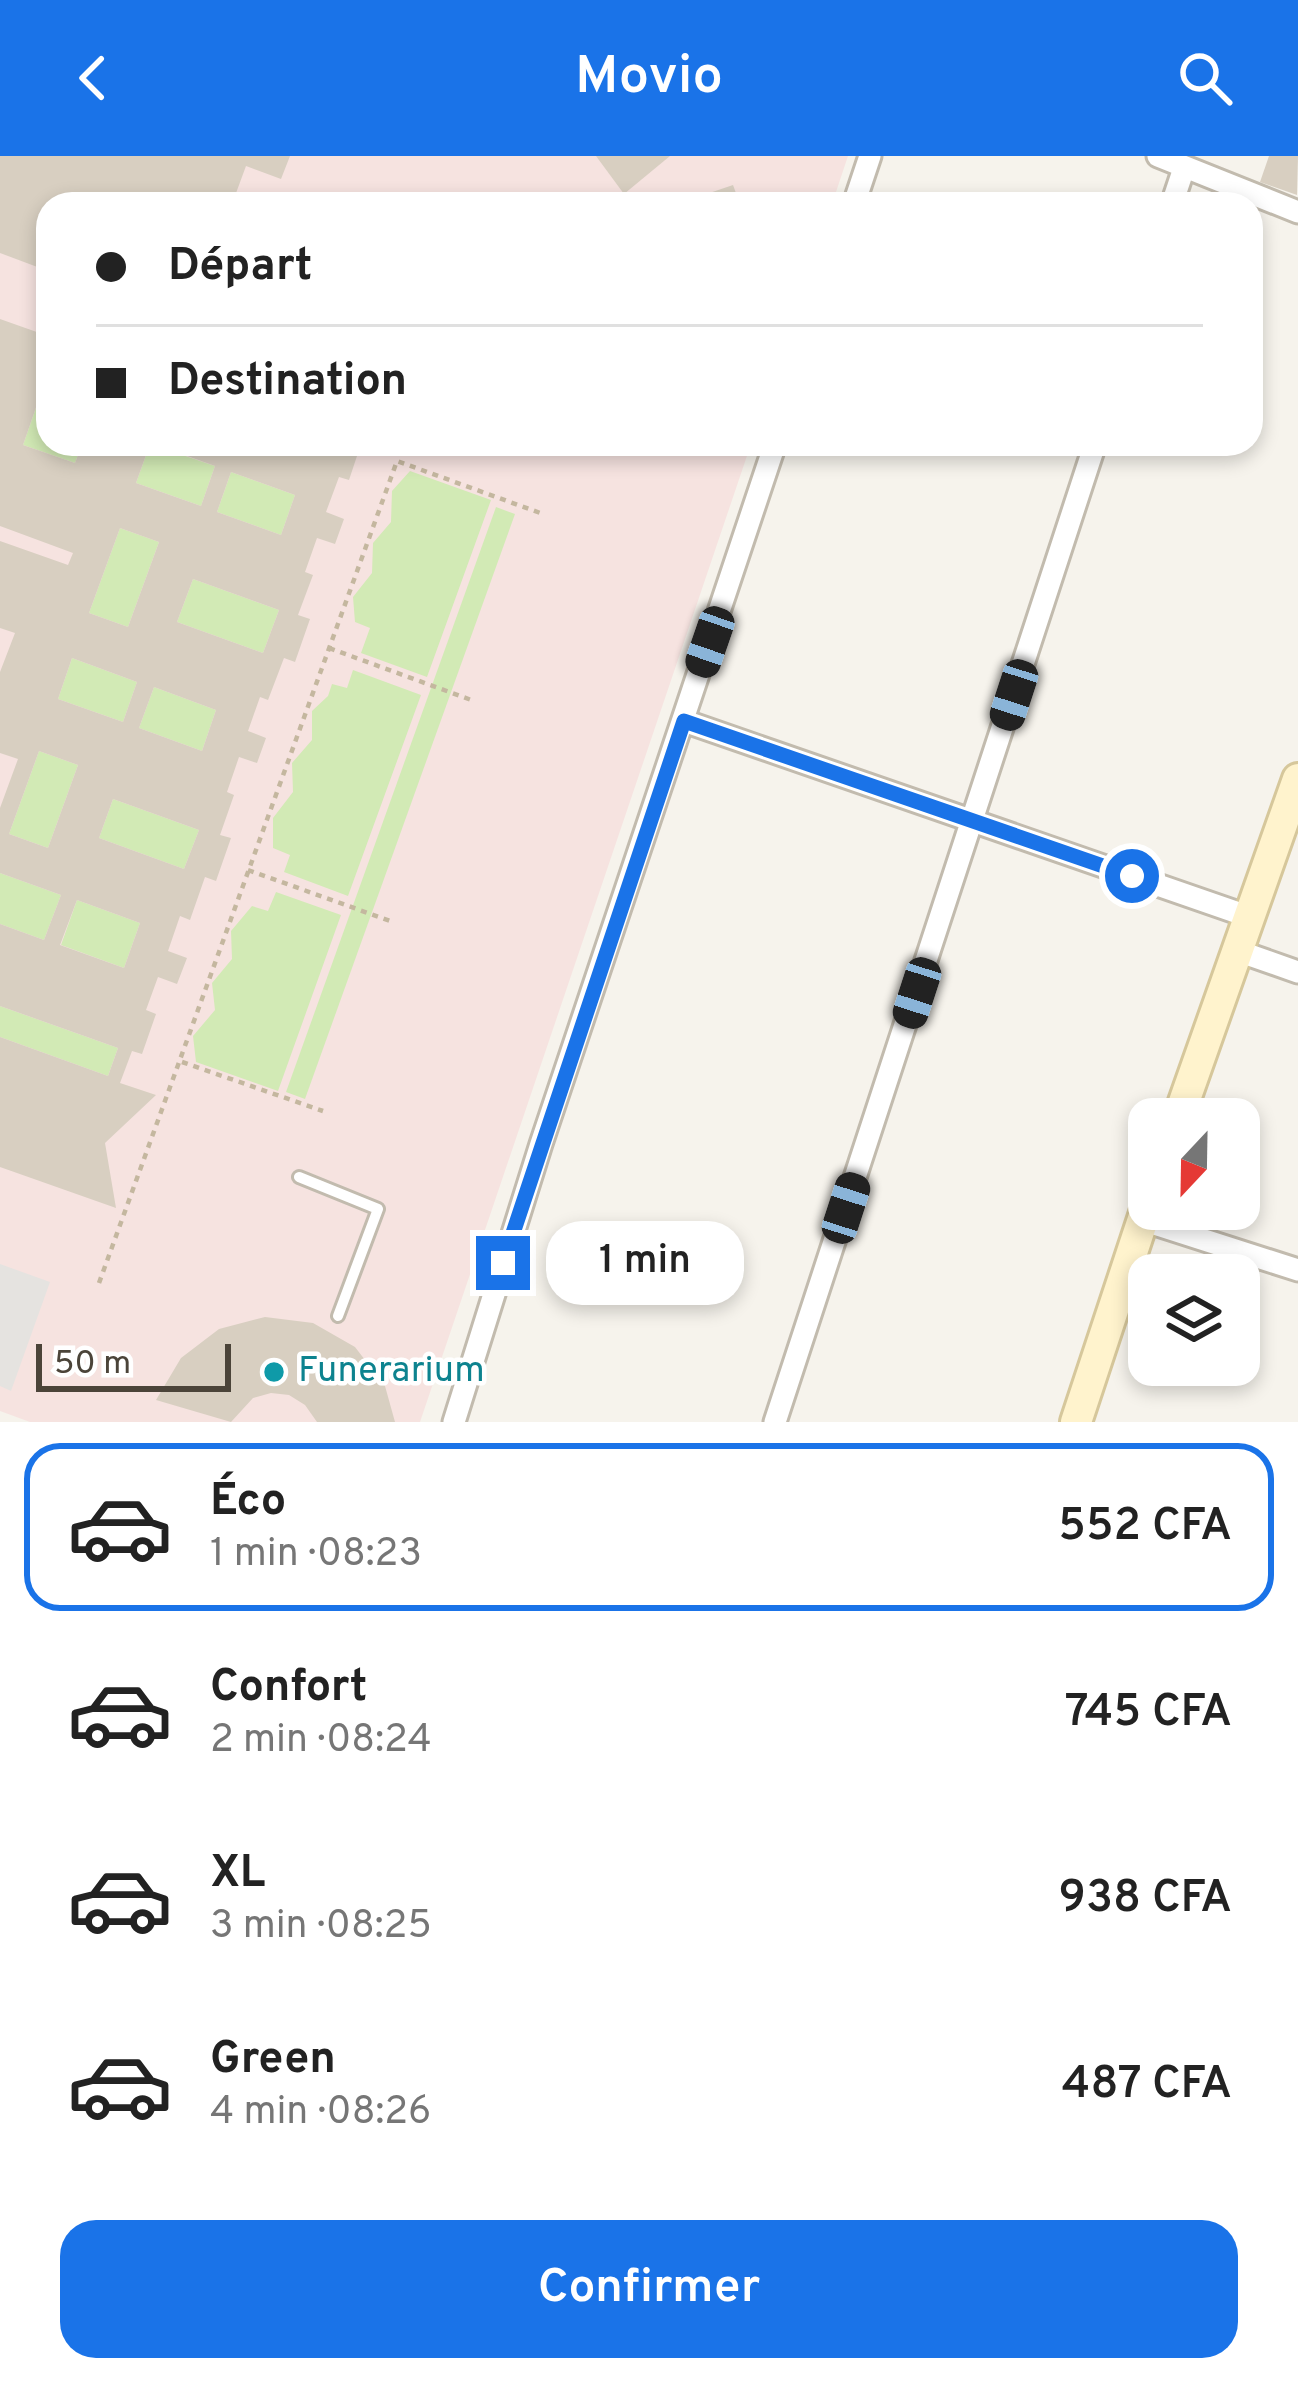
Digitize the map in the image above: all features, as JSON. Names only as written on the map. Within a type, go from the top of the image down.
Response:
[{"type":"street","points":[[858,192],[870,156]]},
{"type":"street","points":[[1158,156],[1246,192]]},
{"type":"street","points":[[1176,192],[1184,168]]},
{"type":"street","points":[[1263,198],[1298,212]]},
{"type":"street","points":[[454,1422],[541,1144],[771,456]]},
{"type":"street","points":[[775,1422],[1091,456]]},
{"type":"street","points":[[684,721],[1250,916]]},
{"type":"street","points":[[1186,1098],[1298,778]]},
{"type":"street","points":[[1238,951],[1298,972]]},
{"type":"street","points":[[1077,1422],[1140,1230]]},
{"type":"street","points":[[1195,1230],[1298,1270]]},
{"type":"lane","points":[[299,1177],[378,1209],[338,1316]]},
{"type":"path","points":[[99,1283],[397,461],[543,514]]},
{"type":"path","points":[[329,648],[475,701]]},
{"type":"path","points":[[248,870],[393,922]]},
{"type":"path","points":[[179,1061],[323,1112]]},
{"type":"shaded area","points":[[0,156],[848,156],[836,192],[36,192],[36,456],[747,456],[420,1422],[30,1422],[0,1411]]},
{"type":"shaded area","points":[[0,1264],[50,1282],[11,1391],[0,1386]]},
{"type":"green space","points":[[36,407],[36,450],[23,445]]},
{"type":"green space","points":[[146,456],[185,456],[215,466],[201,506],[136,483]]},
{"type":"green space","points":[[410,471],[491,500],[427,677],[361,653],[370,628],[355,622],[353,597],[372,573],[373,543],[391,522],[392,491]]},
{"type":"green space","points":[[231,472],[295,495],[281,535],[217,512]]},
{"type":"green space","points":[[496,507],[515,514],[305,1099],[286,1092]]},
{"type":"green space","points":[[120,528],[159,542],[128,627],[89,613]]},
{"type":"green space","points":[[193,579],[279,610],[263,653],[177,622]]},
{"type":"green space","points":[[72,658],[137,682],[123,722],[58,699]]},
{"type":"green space","points":[[353,670],[421,695],[348,896],[284,872],[290,855],[273,848],[273,818],[293,792],[292,763],[312,740],[312,711],[328,696],[332,684],[347,688]]},
{"type":"green space","points":[[154,687],[216,710],[202,751],[139,728]]},
{"type":"green space","points":[[39,751],[78,765],[48,848],[9,834]]},
{"type":"green space","points":[[113,799],[199,830],[184,869],[99,838]]},
{"type":"green space","points":[[0,873],[61,895],[44,940],[0,924]]},
{"type":"green space","points":[[276,892],[341,915],[278,1091],[196,1062],[193,1036],[215,1010],[212,983],[232,959],[231,931],[252,906],[268,911]]},
{"type":"green space","points":[[77,900],[140,923],[124,968],[61,945]]},
{"type":"green space","points":[[0,1006],[118,1048],[108,1076],[0,1037]]},
{"type":"building","points":[[0,156],[290,156],[281,179],[246,166],[236,192],[36,192],[36,266],[0,253]]},
{"type":"building","points":[[596,156],[670,156],[626,192]]},
{"type":"building","points":[[1269,156],[1298,156],[1297,195],[1260,182]]},
{"type":"building","points":[[0,319],[36,332],[36,407],[23,445],[36,450],[36,456],[75,463],[78,456],[146,456],[136,483],[201,506],[215,466],[187,456],[357,456],[349,480],[339,477],[326,512],[344,519],[335,544],[317,538],[305,572],[313,575],[298,615],[310,619],[295,662],[284,658],[268,700],[260,697],[248,731],[266,738],[257,763],[239,757],[227,792],[234,795],[220,835],[231,838],[216,881],[205,877],[190,920],[180,916],[168,951],[187,958],[177,984],[158,977],[146,1010],[156,1014],[142,1054],[132,1051],[120,1083],[156,1095],[105,1143],[116,1208],[0,1167],[0,1037],[108,1076],[118,1048],[0,1006],[0,924],[44,940],[61,895],[0,873],[0,808],[18,759],[0,753],[0,672],[15,633],[0,628],[0,541],[68,565],[73,553],[0,526]],"holes":[[[231,472],[295,495],[281,535],[217,512]],[[120,528],[159,542],[128,627],[89,613]],[[193,579],[279,610],[263,653],[177,622]],[[72,658],[137,682],[123,722],[58,699]],[[154,687],[216,710],[202,751],[139,728]],[[39,751],[78,765],[48,848],[9,834]],[[113,799],[199,830],[184,869],[99,838]],[[77,900],[140,923],[124,968],[60,945]]]},
{"type":"building","name":"Funerarium","points":[[265,1317],[313,1323],[355,1347],[385,1386],[395,1422],[317,1422],[305,1405],[289,1395],[271,1393],[253,1398],[231,1422],[156,1400],[181,1358],[219,1329]]},
{"type":"place","name":"Funerarium","points":[[274,1372]]},
{"type":"route","points":[[503,1263],[684,721],[1132,876]]}]
